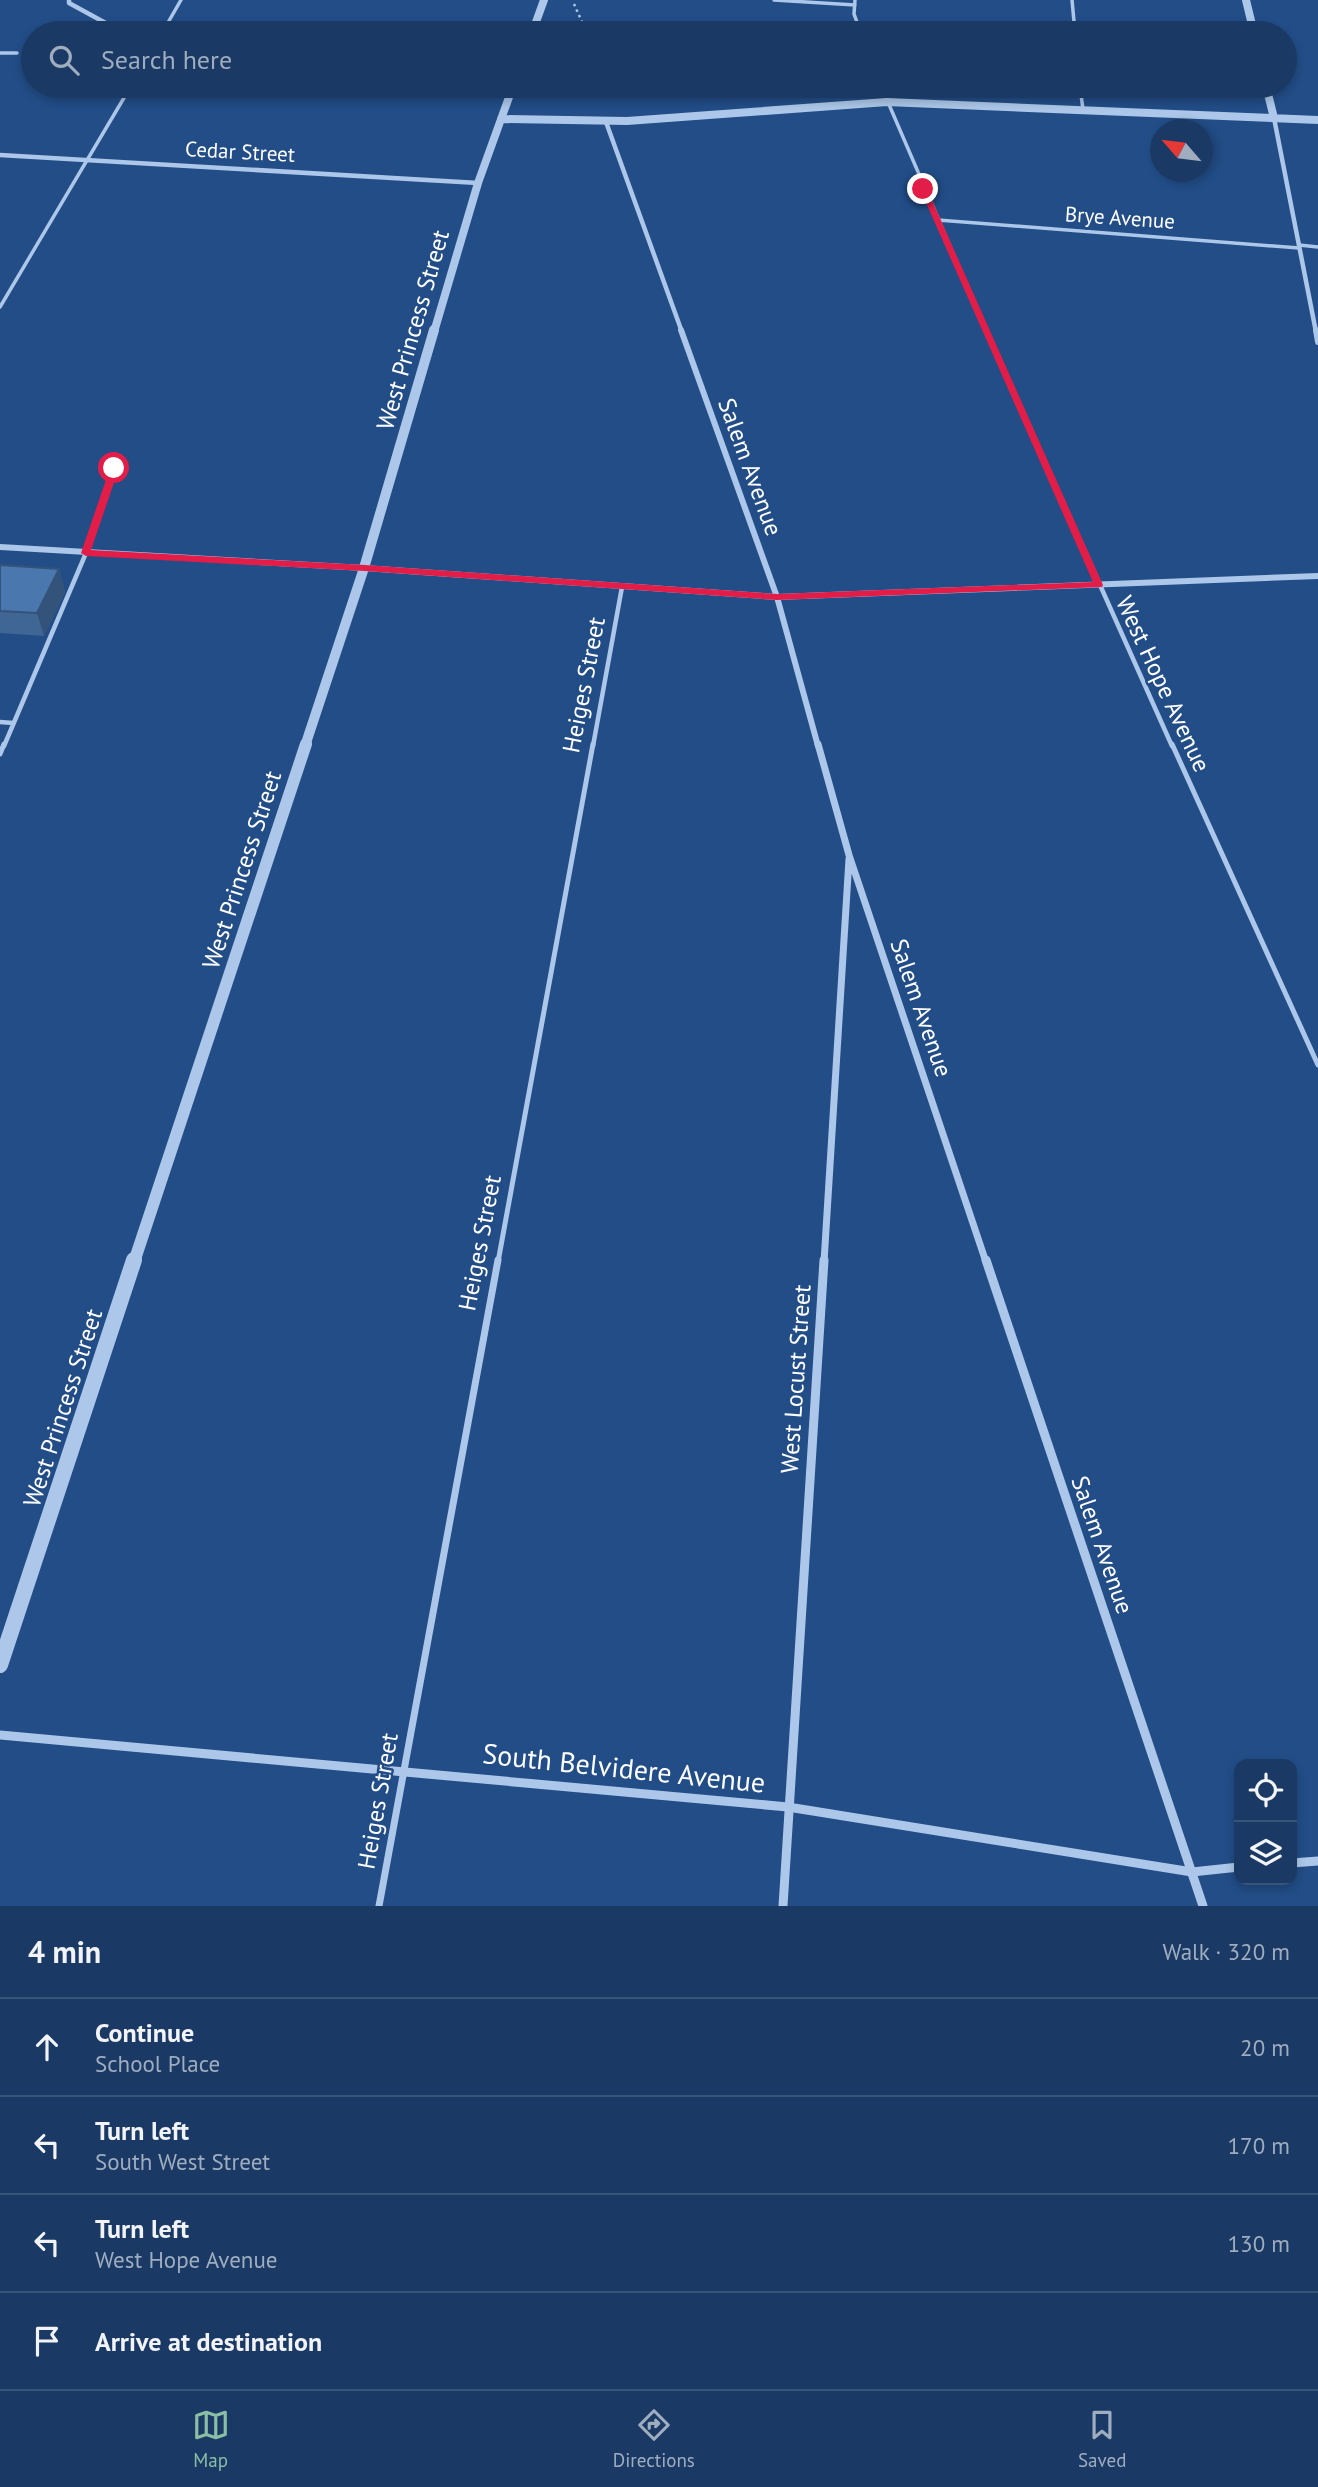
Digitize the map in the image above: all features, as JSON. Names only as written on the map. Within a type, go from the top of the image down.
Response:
[{"type":"street","points":[[69,0],[69,4],[105,21]]},
{"type":"street","points":[[536,21],[544,0]]},
{"type":"street","points":[[1246,0],[1251,21]]},
{"type":"street","name":"West Princess Street","points":[[0,1665],[365,568],[478,183],[508,98]]},
{"type":"street","points":[[1269,98],[1318,342]]},
{"type":"street","points":[[501,118],[606,122],[887,102],[1318,120]]},
{"type":"street","name":"Salem Avenue","points":[[606,122],[777,597],[849,855],[1203,1906]]},
{"type":"street","name":"Cedar Street","points":[[0,155],[478,183]]},
{"type":"street","points":[[0,547],[365,568],[777,597],[1318,576]]},
{"type":"street","name":"West Locust Street","points":[[783,1906],[849,855]]},
{"type":"street","name":"South Belvidere Avenue","points":[[0,1735],[402,1769],[788,1807],[1192,1872],[1234,1868]]},
{"type":"street","points":[[1297,1863],[1318,1861]]},
{"type":"lane","points":[[169,21],[181,0]]},
{"type":"lane","points":[[774,0],[855,3],[858,21]]},
{"type":"lane","points":[[1072,0],[1074,21]]},
{"type":"lane","points":[[0,52],[17,53]]},
{"type":"lane","points":[[0,307],[124,98]]},
{"type":"lane","name":"West Hope Avenue","points":[[886,98],[1099,585],[1318,1065]]},
{"type":"lane","points":[[1081,98],[1083,111]]},
{"type":"lane","name":"Brye Avenue","points":[[938,220],[1318,247]]},
{"type":"lane","points":[[0,754],[86,553],[114,468]]},
{"type":"lane","name":"Heiges Street","points":[[379,1906],[402,1769],[622,587]]},
{"type":"lane","points":[[0,722],[13,723]]},
{"type":"path","points":[[572,0],[582,21]]},
{"type":"building","points":[[0,565],[59,569],[37,613],[0,611]]},
{"type":"route","points":[[114,468],[86,553],[365,568],[777,597],[1099,585],[923,189]]}]
